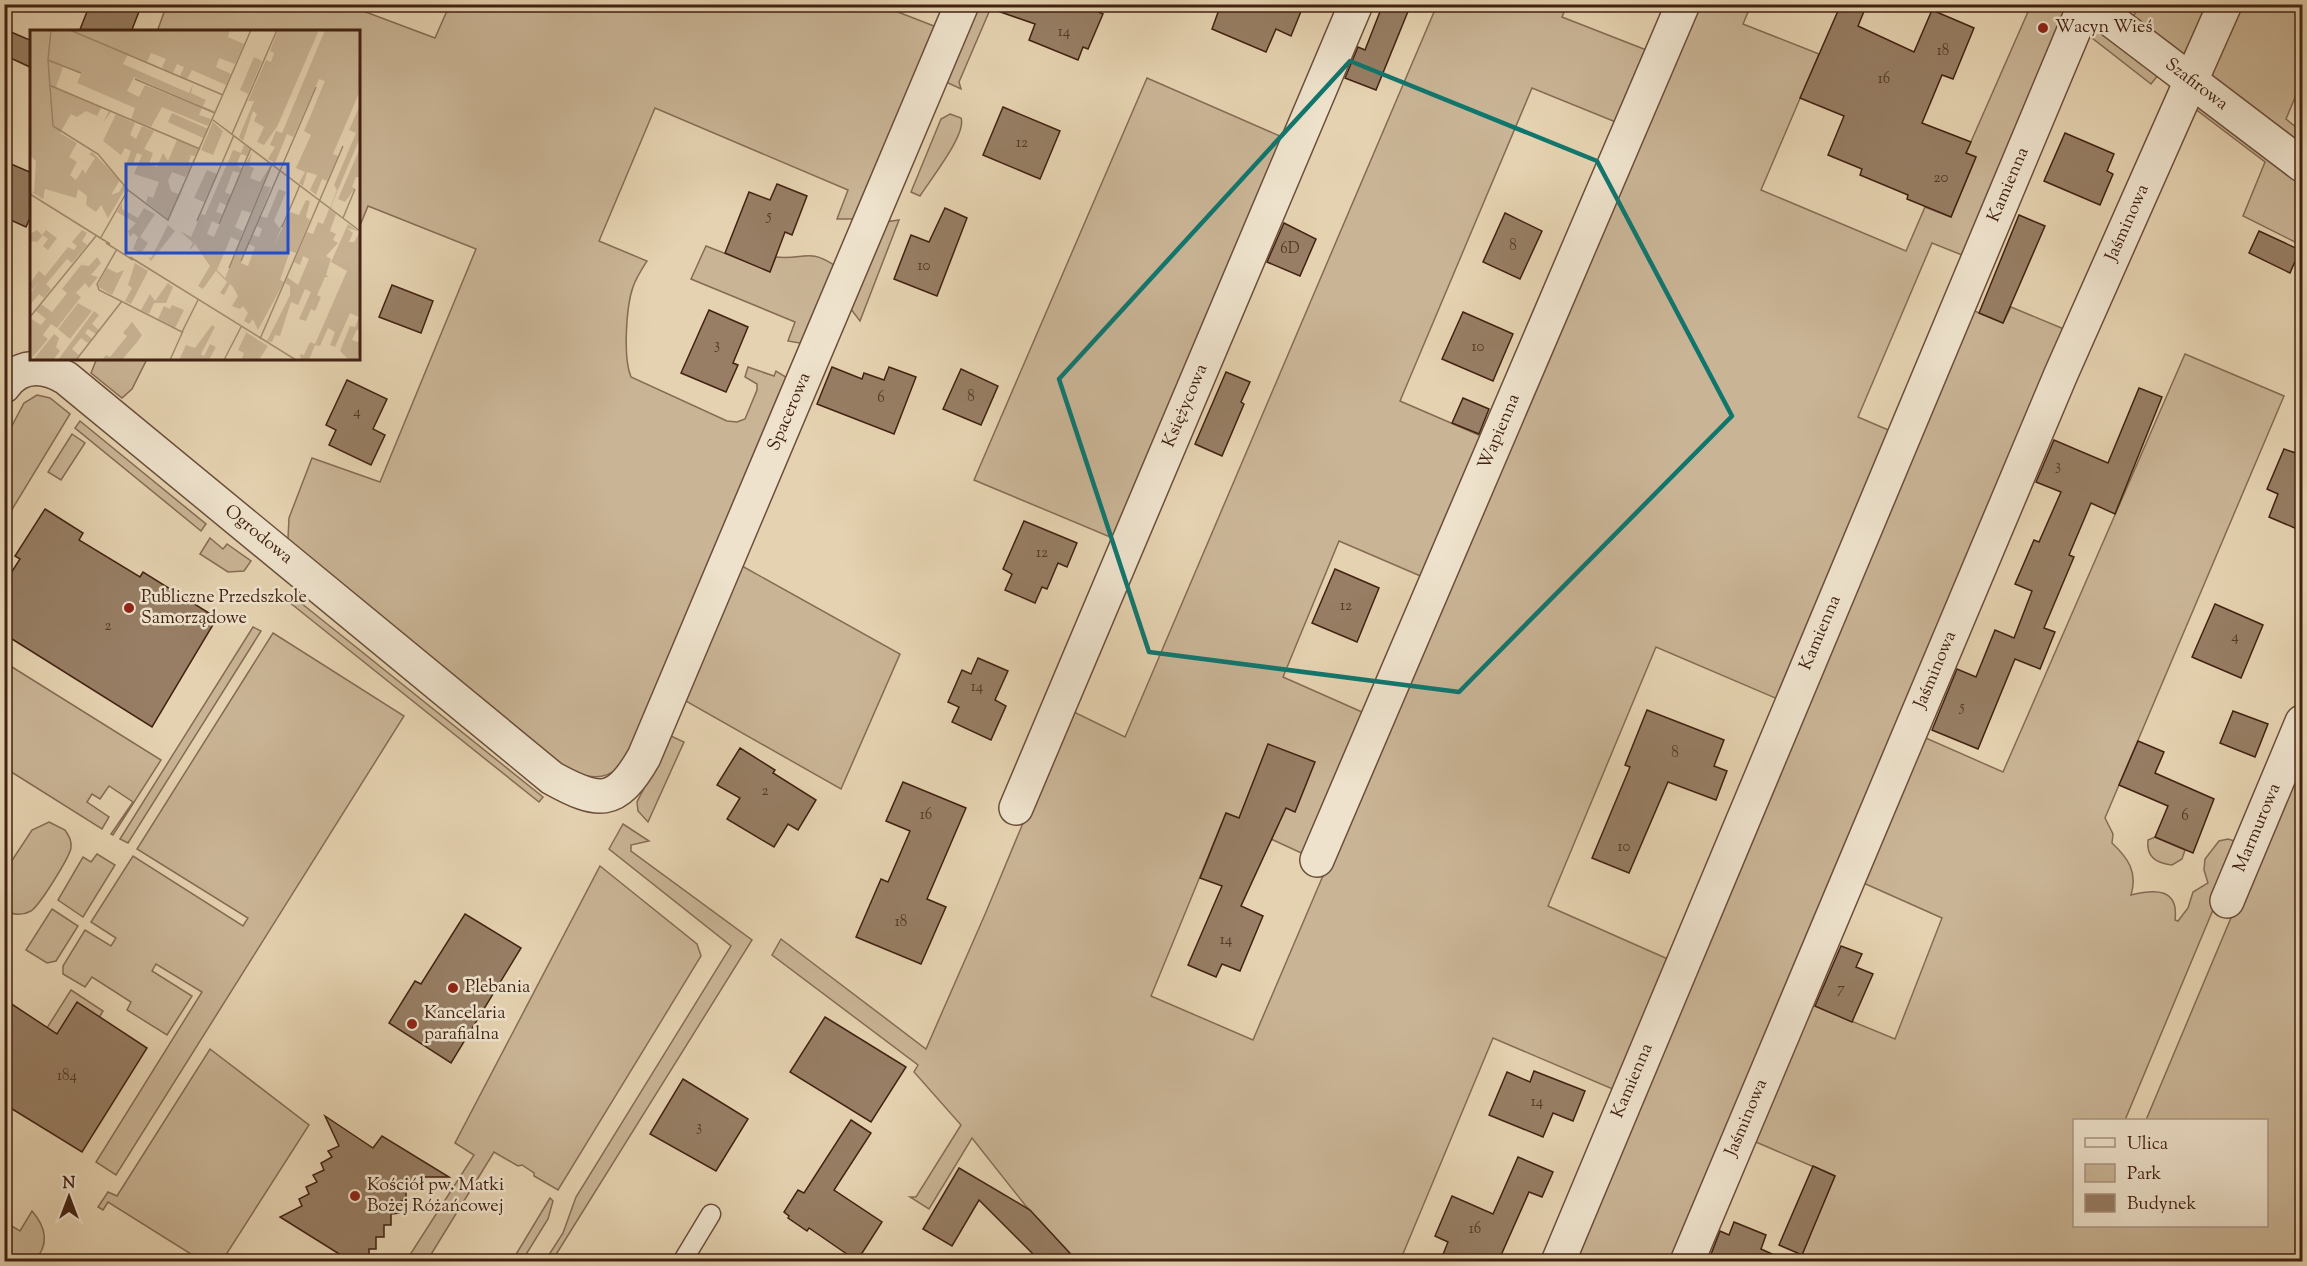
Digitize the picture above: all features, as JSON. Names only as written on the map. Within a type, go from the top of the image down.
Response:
[{"type":"street","name":"Spacerowa","points":[[596,797],[612,794],[624,788],[644,758],[962,4]]},
{"type":"street","name":"Księżycowa","points":[[1016,808],[1356,4]]},
{"type":"street","name":"Wapienna","points":[[1317,860],[1683,4]]},
{"type":"street","name":"Kamienna","points":[[1557,1262],[2085,4]]},
{"type":"street","name":"Szafirowa","points":[[2090,4],[2302,165]]},
{"type":"street","name":"Jaśminowa","points":[[1687,1262],[2061,374],[2225,4]]},
{"type":"street","name":"Ogrodowa","points":[[10,369],[44,368],[66,378],[552,778],[578,793],[596,797]]},
{"type":"street","name":"Marmurowa","points":[[2227,901],[2302,722]]},
{"type":"lane","points":[[682,1262],[711,1214]]},
{"type":"highlighted area","points":[[1350,61],[1597,161],[1732,416],[1459,692],[1149,652],[1059,379]]},
{"type":"green space","points":[[167,4],[347,5],[435,38],[450,4],[880,5],[939,28],[856,219],[837,219],[848,190],[655,108],[599,241],[647,261],[634,284],[629,307],[626,345],[631,377],[727,421],[737,422],[745,419],[757,390],[757,384],[745,377],[748,367],[774,376],[776,371],[789,379],[634,744],[620,766],[607,775],[595,777],[582,775],[558,763],[526,739],[288,539],[289,518],[312,458],[380,482],[476,249],[368,206],[360,226],[360,30],[158,30]]},
{"type":"green space","points":[[977,5],[992,5],[959,82],[961,89],[946,82]]},
{"type":"green space","points":[[1437,5],[1567,5],[1562,17],[1654,53],[1623,125],[1532,88],[1400,401],[1488,439],[1693,5],[1751,5],[1743,24],[1819,54],[1761,190],[1906,251],[1925,207],[1951,217],[1976,157],[1966,153],[2031,5],[2065,5],[2068,9],[1967,257],[1932,243],[1858,417],[1893,432],[1780,700],[1656,647],[1548,906],[1670,960],[1615,1090],[1493,1038],[1400,1261],[1077,1261],[1025,1205],[972,1138],[929,1209],[910,1197],[916,1197],[961,1125],[914,1072],[918,1065],[772,955],[781,939],[926,1049],[1070,710],[1125,737]],"holes":[[[1339,541],[1446,587],[1253,1040],[1151,996],[1226,813],[1274,832],[1271,839],[1310,857],[1371,716],[1283,677]]]},
{"type":"green space","points":[[2141,5],[2214,5],[2185,61],[2131,19]]},
{"type":"green space","points":[[2234,5],[2302,5],[2302,81],[2286,119],[2302,132],[2302,141],[2298,146],[2213,80],[2209,71]]},
{"type":"green space","points":[[2095,29],[2103,32],[2159,74],[2151,84],[2087,34]]},
{"type":"green space","points":[[1147,78],[1289,140],[1115,539],[974,480]]},
{"type":"green space","points":[[2197,106],[2207,109],[2302,181],[2301,245],[2243,216],[2265,162],[2194,108]]},
{"type":"green space","points":[[950,114],[961,118],[959,135],[920,196],[911,192],[941,119]]},
{"type":"green space","points":[[899,220],[860,321],[850,308],[885,222]]},
{"type":"green space","points":[[706,246],[770,271],[776,257],[813,256],[837,267],[805,344],[788,341],[795,322],[691,279]]},
{"type":"green space","points":[[2011,307],[2071,332],[1678,1261],[1570,1262],[1970,309],[2003,323]]},
{"type":"green space","points":[[2185,354],[2284,396],[2105,818],[2113,834],[2112,843],[2123,854],[2130,866],[2133,879],[2131,895],[2149,892],[2164,893],[2173,902],[2175,920],[2178,921],[2188,908],[2193,892],[2208,883],[2204,870],[2205,859],[2219,841],[2228,839],[2241,843],[2125,1119],[2073,1119],[2073,1227],[2268,1227],[2268,1119],[2146,1119],[2302,749],[2302,1261],[1799,1261],[1835,1176],[1749,1139],[1810,1004],[1895,1039],[1942,918],[1859,881],[1919,735],[2003,772]]},
{"type":"green space","points":[[96,360],[146,360],[132,389],[122,398],[91,373]]},
{"type":"green space","points":[[37,395],[50,398],[70,414],[5,521],[5,439],[24,403]]},
{"type":"green space","points":[[80,421],[206,524],[201,531],[75,428]]},
{"type":"green space","points":[[72,434],[85,443],[61,480],[48,472]]},
{"type":"green space","points":[[210,538],[223,549],[227,544],[251,561],[244,571],[228,572],[200,554]]},
{"type":"green space","points":[[742,566],[900,654],[841,789],[684,700]]},
{"type":"green space","points":[[296,599],[543,797],[539,802],[289,602]]},
{"type":"green space","points":[[253,627],[261,631],[128,843],[120,839]]},
{"type":"green space","points":[[273,633],[404,716],[116,1175],[96,1162],[202,992],[156,964],[152,971],[192,996],[167,1035],[127,1010],[131,1002],[92,977],[85,987],[63,974],[63,966],[85,930],[111,946],[116,938],[91,922],[133,856],[243,926],[248,918],[137,849]]},
{"type":"green space","points":[[4,662],[161,760],[113,835],[111,834],[133,802],[109,786],[100,799],[92,794],[87,802],[109,817],[102,829],[5,768]]},
{"type":"green space","points":[[671,736],[684,742],[648,822],[638,811],[637,802]]},
{"type":"green space","points":[[49,822],[65,830],[71,843],[69,853],[54,881],[31,911],[24,914],[8,912],[5,910],[5,871],[32,830]]},
{"type":"green space","points":[[623,824],[649,841],[631,845],[631,851],[752,940],[552,1261],[545,1261],[563,1233],[576,1197],[731,946],[609,849]]},
{"type":"green space","points":[[2155,837],[2185,850],[2182,859],[2172,865],[2161,863],[2153,858],[2150,855],[2148,840]]},
{"type":"green space","points":[[97,854],[115,865],[83,917],[58,900],[83,857],[91,862]]},
{"type":"green space","points":[[600,866],[697,944],[701,956],[558,1190],[534,1176],[534,1173],[522,1165],[518,1166],[494,1152],[427,1261],[406,1261],[474,1155],[455,1143]]},
{"type":"green space","points":[[52,909],[78,926],[56,961],[47,963],[26,950]]},
{"type":"green space","points":[[71,990],[103,1011],[96,1023],[77,1003],[57,1039],[45,1031]]},
{"type":"green space","points":[[210,1049],[309,1125],[222,1261],[202,1261],[108,1202],[103,1210],[98,1207],[108,1192],[117,1196]]},
{"type":"green space","points":[[550,1198],[553,1201],[548,1219],[522,1261],[512,1261]]},
{"type":"green space","points":[[32,1211],[43,1230],[44,1242],[34,1261],[18,1261],[5,1253],[5,1222],[20,1231]]},
{"type":"building","points":[[90,4],[142,4],[132,30],[80,30]]},
{"type":"building","points":[[990,4],[1081,4],[1103,14],[1088,49],[1083,47],[1078,60],[1029,40],[1035,24],[989,8]]},
{"type":"building","points":[[1221,4],[1304,4],[1291,36],[1276,29],[1266,52],[1212,29]]},
{"type":"building","points":[[1383,4],[1411,4],[1376,90],[1345,78],[1358,47],[1365,50]]},
{"type":"building","points":[[1841,4],[1867,4],[1858,26],[1914,52],[1932,10],[1974,28],[1953,79],[1942,75],[1922,123],[1971,142],[1966,153],[1976,157],[1951,217],[1907,199],[1908,195],[1860,175],[1862,169],[1828,155],[1844,116],[1800,98]]},
{"type":"building","points":[[4,29],[30,40],[30,67],[4,55]]},
{"type":"building","points":[[1003,107],[1060,131],[1040,179],[983,155]]},
{"type":"building","points":[[2065,133],[2114,154],[2107,171],[2113,174],[2100,205],[2044,181]]},
{"type":"building","points":[[4,161],[30,172],[30,218],[26,227],[4,217]]},
{"type":"building","points":[[777,184],[807,196],[792,235],[785,232],[770,272],[725,253],[749,192],[770,200]]},
{"type":"building","points":[[945,208],[967,218],[937,296],[894,279],[911,235],[929,242]]},
{"type":"building","points":[[1505,213],[1542,231],[1520,279],[1483,262]]},
{"type":"building","points":[[2019,215],[2045,226],[2003,323],[1979,313]]},
{"type":"building","points":[[1284,223],[1316,239],[1300,276],[1267,262]]},
{"type":"building","points":[[2259,231],[2300,250],[2290,273],[2249,253]]},
{"type":"building","points":[[392,285],[433,301],[421,333],[379,317]]},
{"type":"building","points":[[709,310],[748,327],[733,363],[738,365],[726,392],[681,373]]},
{"type":"building","points":[[1463,312],[1513,334],[1493,381],[1442,359]]},
{"type":"building","points":[[832,367],[862,379],[864,373],[884,380],[889,367],[916,377],[894,434],[817,404]]},
{"type":"building","points":[[961,369],[998,386],[981,425],[943,409]]},
{"type":"building","points":[[1226,372],[1250,382],[1241,402],[1244,404],[1222,456],[1195,444]]},
{"type":"building","points":[[347,380],[387,399],[373,429],[385,435],[371,465],[329,445],[336,430],[326,425]]},
{"type":"building","points":[[2139,388],[2162,397],[2115,514],[2091,503],[2069,555],[2074,557],[2044,628],[2055,632],[2040,669],[2015,659],[1978,749],[1932,730],[1957,669],[1976,677],[1995,630],[2014,638],[2032,591],[2015,584],[2034,540],[2039,542],[2061,492],[2036,482],[2054,440],[2108,463]]},
{"type":"building","points":[[1463,398],[1489,409],[1479,434],[1452,423]]},
{"type":"building","points":[[2302,438],[2302,531],[2269,517],[2278,494],[2267,489],[2284,449],[2296,453]]},
{"type":"building","points":[[45,509],[83,533],[79,540],[140,577],[143,572],[217,618],[152,727],[4,634],[4,584],[20,559],[15,556]]},
{"type":"building","points":[[1024,521],[1077,543],[1067,567],[1058,563],[1047,589],[1042,587],[1035,603],[1005,590],[1012,574],[1003,569]]},
{"type":"building","points":[[1335,569],[1379,588],[1357,642],[1312,623]]},
{"type":"building","points":[[2215,604],[2263,625],[2241,678],[2192,657]]},
{"type":"building","points":[[978,658],[1008,671],[995,700],[1006,706],[991,740],[952,722],[959,707],[948,702],[962,670],[971,674]]},
{"type":"building","points":[[1647,710],[1724,740],[1714,766],[1727,771],[1716,800],[1668,782],[1629,873],[1592,858],[1630,767],[1625,765]]},
{"type":"building","points":[[2233,711],[2268,724],[2255,757],[2220,743]]},
{"type":"building","points":[[2138,741],[2164,752],[2155,773],[2214,799],[2193,853],[2155,837],[2168,806],[2119,785]]},
{"type":"building","points":[[1268,744],[1315,762],[1295,812],[1286,808],[1241,906],[1263,916],[1240,971],[1222,964],[1216,977],[1188,965],[1222,886],[1200,878],[1226,813],[1239,818]]},
{"type":"building","points":[[740,748],[775,770],[773,773],[816,800],[798,830],[788,824],[774,847],[727,819],[740,798],[717,785]]},
{"type":"building","points":[[903,782],[966,808],[927,899],[946,907],[921,964],[856,937],[881,879],[888,882],[910,831],[886,821]]},
{"type":"building","name":"Plebania","points":[[465,914],[521,948],[451,1063],[389,1023],[415,981],[421,984]]},
{"type":"building","points":[[1841,946],[1862,954],[1856,967],[1873,974],[1852,1022],[1815,1006]]},
{"type":"building","points":[[4,999],[57,1034],[77,1002],[147,1048],[82,1152],[4,1104]]},
{"type":"building","points":[[825,1017],[906,1067],[871,1122],[790,1072]]},
{"type":"building","points":[[1534,1071],[1585,1091],[1573,1121],[1553,1113],[1543,1137],[1489,1115],[1507,1072],[1530,1082]]},
{"type":"building","points":[[683,1079],[748,1119],[716,1171],[650,1134]]},
{"type":"building","name":"Kościół pw. Matki Bożej Różańcowej","points":[[325,1116],[373,1148],[382,1136],[449,1177],[414,1177],[414,1189],[406,1189],[406,1200],[399,1201],[399,1213],[391,1214],[391,1225],[384,1225],[384,1237],[376,1237],[376,1249],[369,1249],[369,1262],[352,1262],[280,1217],[302,1206],[299,1199],[309,1194],[306,1187],[317,1182],[313,1175],[324,1170],[321,1163],[332,1157],[328,1151],[339,1146]]},
{"type":"building","points":[[851,1120],[871,1133],[834,1190],[882,1222],[857,1261],[809,1228],[807,1231],[788,1218],[789,1216],[784,1212],[798,1190],[804,1193]]},
{"type":"building","points":[[1518,1157],[1553,1172],[1542,1197],[1529,1192],[1498,1262],[1440,1262],[1448,1242],[1435,1236],[1452,1196],[1493,1214]]},
{"type":"building","points":[[1813,1166],[1835,1176],[1802,1255],[1779,1245]]},
{"type":"building","points":[[959,1168],[1030,1210],[1078,1262],[1041,1262],[979,1200],[952,1246],[923,1229]]},
{"type":"building","points":[[1734,1222],[1766,1235],[1761,1249],[1790,1262],[1708,1262],[1720,1231],[1729,1235]]},
{"type":"place","name":"Wacyn Wieś","points":[[2043,28]]},
{"type":"place","name":"Publiczne Przedszkole Samorządowe","points":[[129,608]]},
{"type":"place","name":"Plebania","points":[[453,988]]},
{"type":"place","name":"Kancelaria parafialna","points":[[412,1024]]},
{"type":"place","name":"Kościół pw. Matki Bożej Różańcowej","points":[[355,1196]]}]
